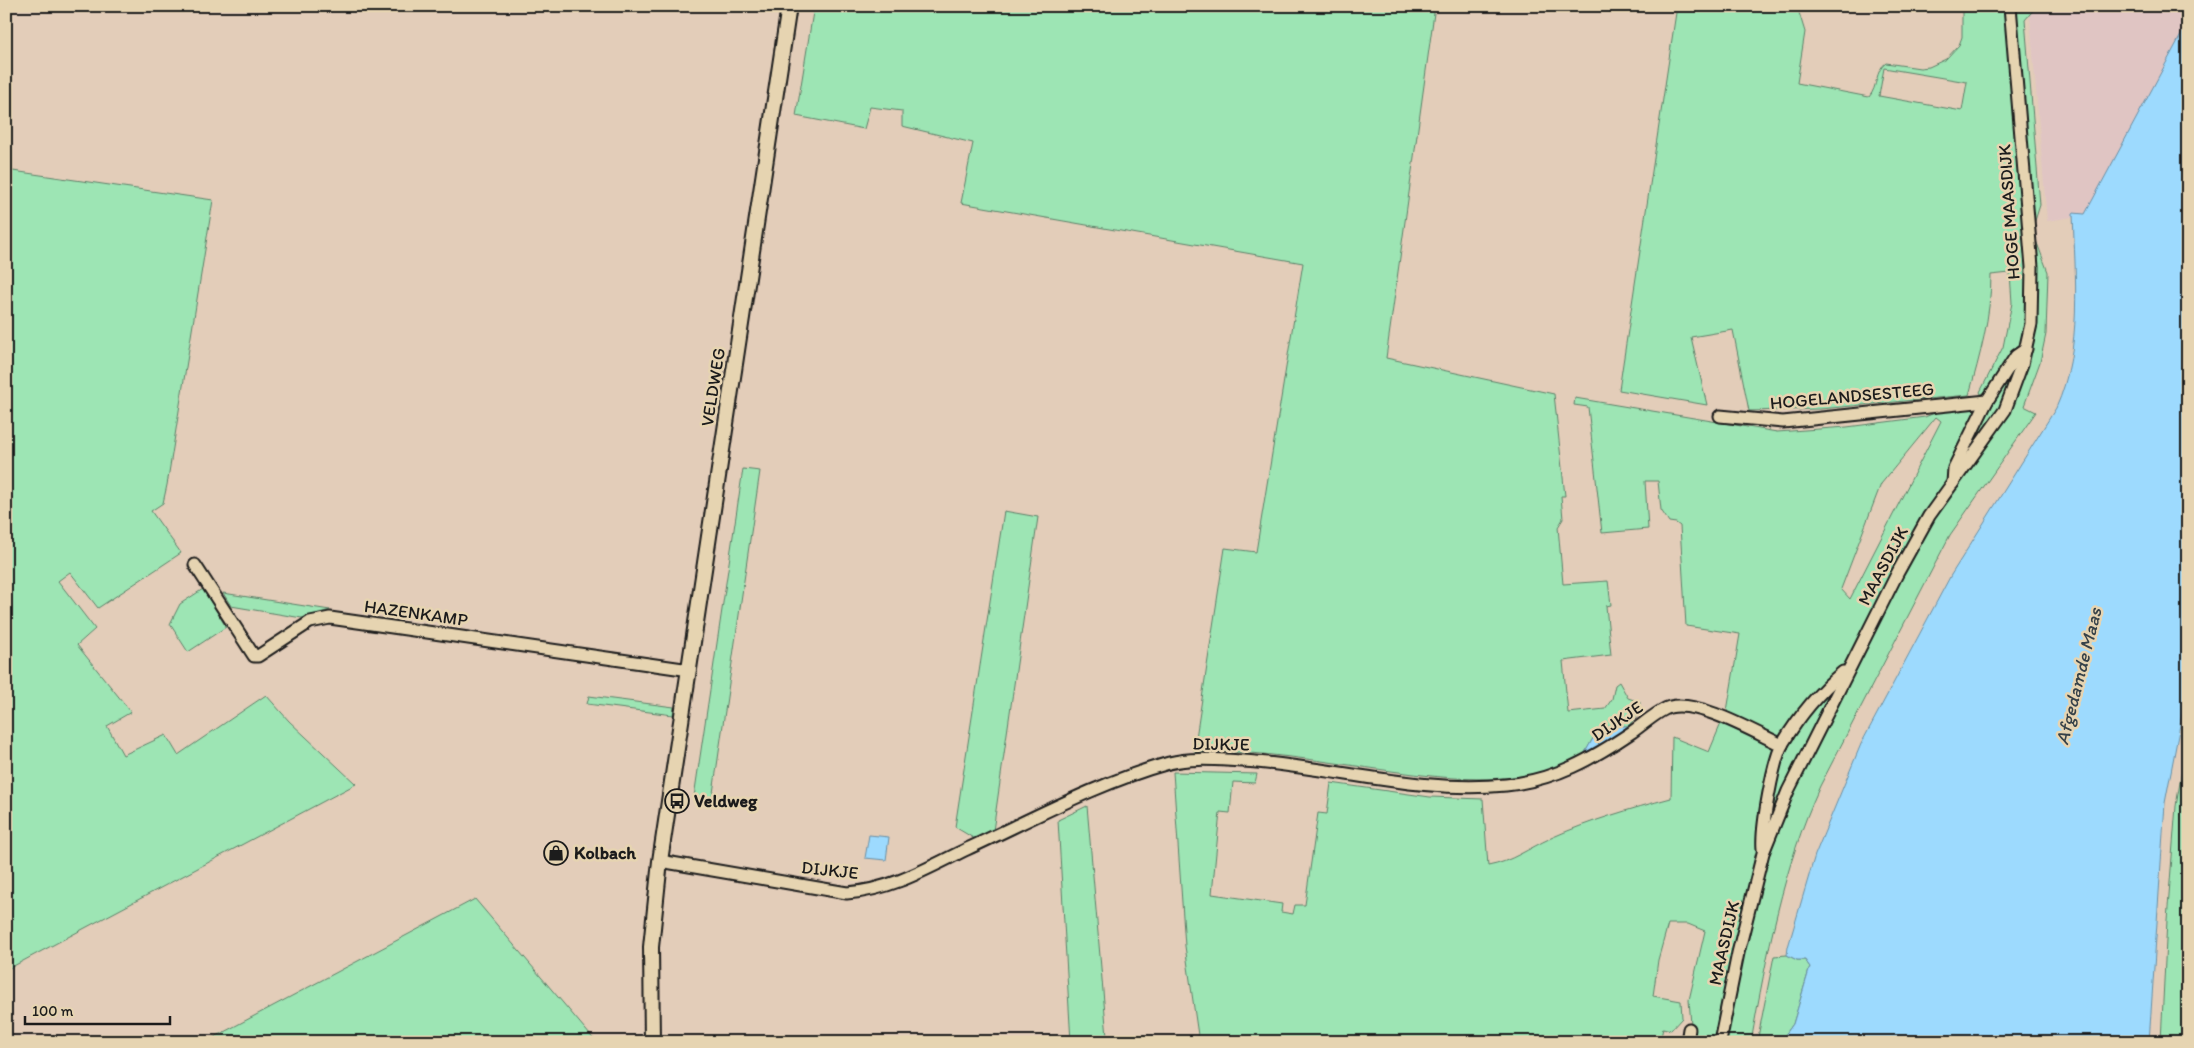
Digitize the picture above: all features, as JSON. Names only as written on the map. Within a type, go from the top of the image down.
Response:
[{"type":"street","name":"VELDWEG","points":[[652,1042],[650,947],[660,861],[790,6]]},
{"type":"street","name":"HOGE MAASDIJK","points":[[2010,6],[2032,267],[2031,324],[2026,349]]},
{"type":"street","points":[[1987,401],[2016,356],[2026,349]]},
{"type":"street","name":"MAASDIJK","points":[[1720,1042],[1738,953],[1763,853],[1788,791],[1848,668],[1929,516],[2005,410],[2026,349]]},
{"type":"street","name":"MAASDIJK","points":[[1953,483],[1954,468],[1987,401]]},
{"type":"street","name":"HOGELANDSESTEEG","points":[[1720,416],[1782,422],[1987,401]]},
{"type":"street","name":"HAZENKAMP","points":[[195,564],[254,656],[310,622],[330,618],[690,670]]},
{"type":"street","name":"MAASDIJK","points":[[1763,853],[1762,835],[1782,745],[1818,696],[1848,668]]},
{"type":"street","name":"DIJKJE","points":[[660,861],[847,893],[868,892],[902,880],[1091,793],[1170,763],[1189,760],[1277,763],[1414,784],[1453,787],[1507,785],[1536,781],[1574,768],[1594,758],[1669,707],[1698,709],[1782,745]]},
{"type":"street","points":[[1687,1042],[1689,1029]]},
{"type":"shaded area","points":[[2029,6],[2188,6],[2188,30],[2085,215],[2047,221]]},
{"type":"green space","points":[[814,6],[1435,6],[1386,358],[1554,394],[1565,496],[1561,496],[1563,519],[1558,527],[1563,584],[1608,581],[1611,605],[1606,606],[1611,655],[1563,661],[1568,713],[1605,709],[1612,699],[1615,685],[1619,682],[1628,698],[1640,702],[1639,714],[1628,726],[1617,726],[1596,733],[1582,758],[1535,774],[1488,779],[1440,777],[1318,760],[1243,752],[1194,751],[1225,548],[1256,552],[1303,263],[961,203],[973,143],[902,126],[902,111],[870,107],[864,129],[796,116]]},
{"type":"green space","points":[[1677,6],[1797,6],[1805,32],[1797,83],[1869,97],[1882,66],[1886,63],[1920,68],[1929,67],[1946,59],[1959,45],[1962,37],[1962,6],[2006,6],[2028,277],[2027,317],[2023,343],[1991,390],[1981,394],[1980,392],[2003,347],[2012,303],[2010,273],[1991,275],[1987,321],[1969,395],[1820,409],[1749,411],[1733,330],[1691,337],[1707,405],[1619,390]],"holes":[[[1884,68],[1967,82],[1962,111],[1879,96]]]},
{"type":"green space","points":[[2014,6],[2035,8],[2025,20],[2040,205],[2032,230],[2048,272],[2046,334],[2040,362],[2024,406],[2036,412],[1950,535],[1820,786],[1807,817],[1786,879],[1763,976],[1751,1042],[1724,1042],[1759,883],[1792,793],[1821,731],[1933,518],[1993,435],[2031,344]]},
{"type":"green space","points":[[6,170],[213,200],[167,485],[163,503],[151,511],[181,553],[98,608],[70,572],[58,581],[95,629],[77,645],[131,712],[107,726],[123,755],[166,735],[178,755],[266,695],[289,721],[356,784],[6,970]]},
{"type":"green space","points":[[2018,359],[2002,408],[1957,472],[1993,397]]},
{"type":"green space","points":[[1575,398],[1777,432],[1847,427],[1925,417],[1944,409],[1982,405],[1948,482],[1895,571],[1845,663],[1828,679],[1781,736],[1772,737],[1726,717],[1740,634],[1686,626],[1680,526],[1669,522],[1661,510],[1658,481],[1645,481],[1648,529],[1602,533],[1588,407],[1574,405]],"holes":[[[1936,417],[1941,421],[1850,599],[1841,589],[1881,484]]]},
{"type":"green space","points":[[743,469],[760,471],[712,800],[694,797]]},
{"type":"green space","points":[[1004,511],[1038,517],[993,831],[975,839],[955,827]]},
{"type":"green space","points":[[203,589],[226,627],[188,652],[170,624],[180,604]]},
{"type":"green space","points":[[223,593],[330,610],[302,618],[231,606]]},
{"type":"green space","points":[[1838,680],[1766,833],[1776,777],[1787,747],[1804,720]]},
{"type":"green space","points":[[589,696],[674,707],[673,715],[587,704]]},
{"type":"green space","points":[[1722,721],[1770,743],[1775,753],[1759,851],[1750,880],[1717,1042],[1690,1042],[1694,1024],[1691,1024],[1689,1000],[1705,931],[1688,924],[1668,924],[1658,960],[1653,996],[1681,1001],[1682,1018],[1671,1030],[1663,1028],[1660,1042],[1199,1042],[1185,946],[1173,772],[1257,774],[1255,783],[1233,782],[1230,813],[1220,812],[1212,894],[1282,904],[1281,912],[1293,914],[1295,905],[1305,905],[1318,813],[1327,814],[1331,783],[1430,797],[1483,799],[1488,866],[1512,858],[1580,826],[1671,798],[1672,737],[1709,752]]},
{"type":"green space","points":[[2188,735],[2188,1042],[2161,1042],[2167,920],[2176,806]]},
{"type":"green space","points":[[1087,806],[1107,1042],[1071,1042],[1058,820]]},
{"type":"green space","points":[[475,899],[596,1042],[205,1042]]},
{"type":"green space","points":[[1787,955],[1797,960],[1805,960],[1810,967],[1793,1024],[1780,1042],[1757,1042],[1774,956]]},
{"type":"water","name":"Afgedamde Maas","points":[[2188,22],[2188,683],[2165,803],[2149,1042],[1780,1042],[1793,1024],[1810,967],[1805,960],[1797,960],[1787,955],[1815,855],[1861,744],[1951,575],[2056,408],[2065,385],[2074,337],[2076,287],[2073,213],[2085,214]]},
{"type":"water","points":[[1609,726],[1628,726],[1582,758],[1596,733]]},
{"type":"water","points":[[869,835],[889,837],[886,860],[865,858]]},
{"type":"place","name":"Veldweg","points":[[677,801]]},
{"type":"place","name":"Kolbach","points":[[556,853]]}]
